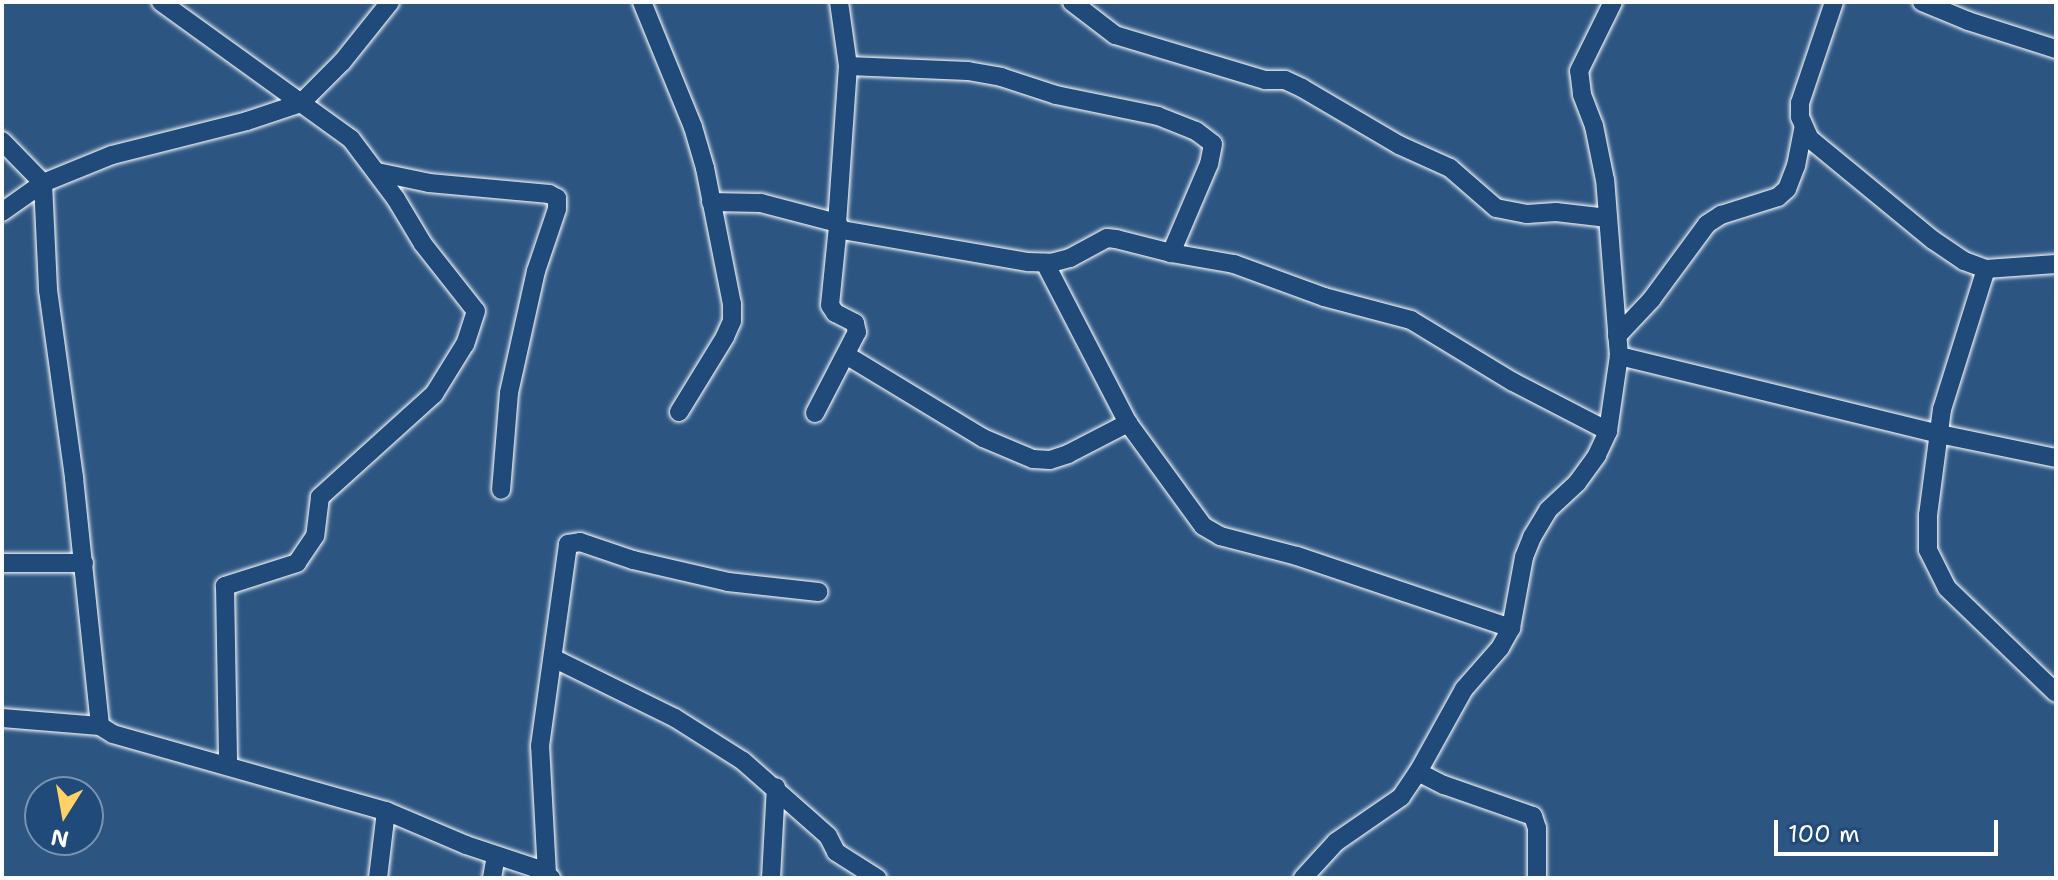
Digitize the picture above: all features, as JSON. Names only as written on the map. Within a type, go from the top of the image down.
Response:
[{"type":"street","points":[[161,2],[351,139],[377,172],[423,244],[474,308],[476,315],[452,369],[434,394],[320,497],[315,536],[297,563],[225,586],[228,766]]},
{"type":"street","points":[[642,2],[693,127],[711,202],[732,321],[708,369],[679,412]]},
{"type":"street","points":[[815,413],[858,326],[835,313],[830,305],[848,66],[839,2]]},
{"type":"street","points":[[1072,2],[1115,35],[1302,88],[1357,123],[1450,168],[1496,208],[1527,214],[1556,212],[1608,218]]},
{"type":"street","points":[[1303,878],[1336,842],[1401,797],[1464,689],[1500,648],[1511,628],[1524,557],[1532,537],[1548,510],[1577,483],[1597,455],[1608,431],[1619,356],[1608,218],[1601,157],[1582,94],[1579,71],[1613,2]]},
{"type":"street","points":[[1617,336],[1651,300],[1707,224],[1721,215],[1778,197],[1787,189],[1796,166],[1803,129],[1800,103],[1834,2]]},
{"type":"street","points":[[1922,2],[1968,21],[2056,49]]},
{"type":"street","points":[[2,212],[43,183],[112,155],[247,121],[301,103],[342,62],[380,5]]},
{"type":"street","points":[[848,66],[968,71],[1001,77],[1056,95],[1158,116],[1196,131],[1213,144],[1209,164],[1171,253]]},
{"type":"street","points":[[1803,129],[1834,161],[1964,261],[1986,269],[2056,264]]},
{"type":"street","points":[[2,141],[43,183],[48,290],[84,563],[100,726]]},
{"type":"street","points":[[377,172],[429,183],[549,194],[557,198],[557,209],[536,271],[509,393],[501,490]]},
{"type":"street","points":[[711,202],[761,203],[838,225],[846,231],[943,250],[1045,263],[1070,258],[1107,238],[1234,264],[1324,297],[1400,315],[1513,382],[1608,431]]},
{"type":"street","points":[[1045,263],[1128,423],[1188,510],[1210,532],[1297,556],[1511,628]]},
{"type":"street","points":[[1986,269],[1942,409],[1928,515],[1932,560],[1947,588],[2056,693]]},
{"type":"street","points":[[846,355],[983,438],[1033,459],[1050,460],[1068,454],[1128,423]]},
{"type":"street","points":[[1619,356],[1939,434],[2056,458]]},
{"type":"street","points":[[2,718],[100,726],[113,734],[386,811],[549,876],[540,746],[566,549],[573,541],[633,560],[728,582],[818,592]]},
{"type":"street","points":[[2,563],[84,563]]},
{"type":"street","points":[[553,658],[675,718],[743,761],[828,836],[836,852],[877,878]]},
{"type":"street","points":[[1418,772],[1444,785],[1533,816],[1537,828],[1537,878]]},
{"type":"street","points":[[771,878],[776,787]]},
{"type":"street","points":[[378,878],[386,811]]},
{"type":"street","points":[[492,878],[496,855]]}]
